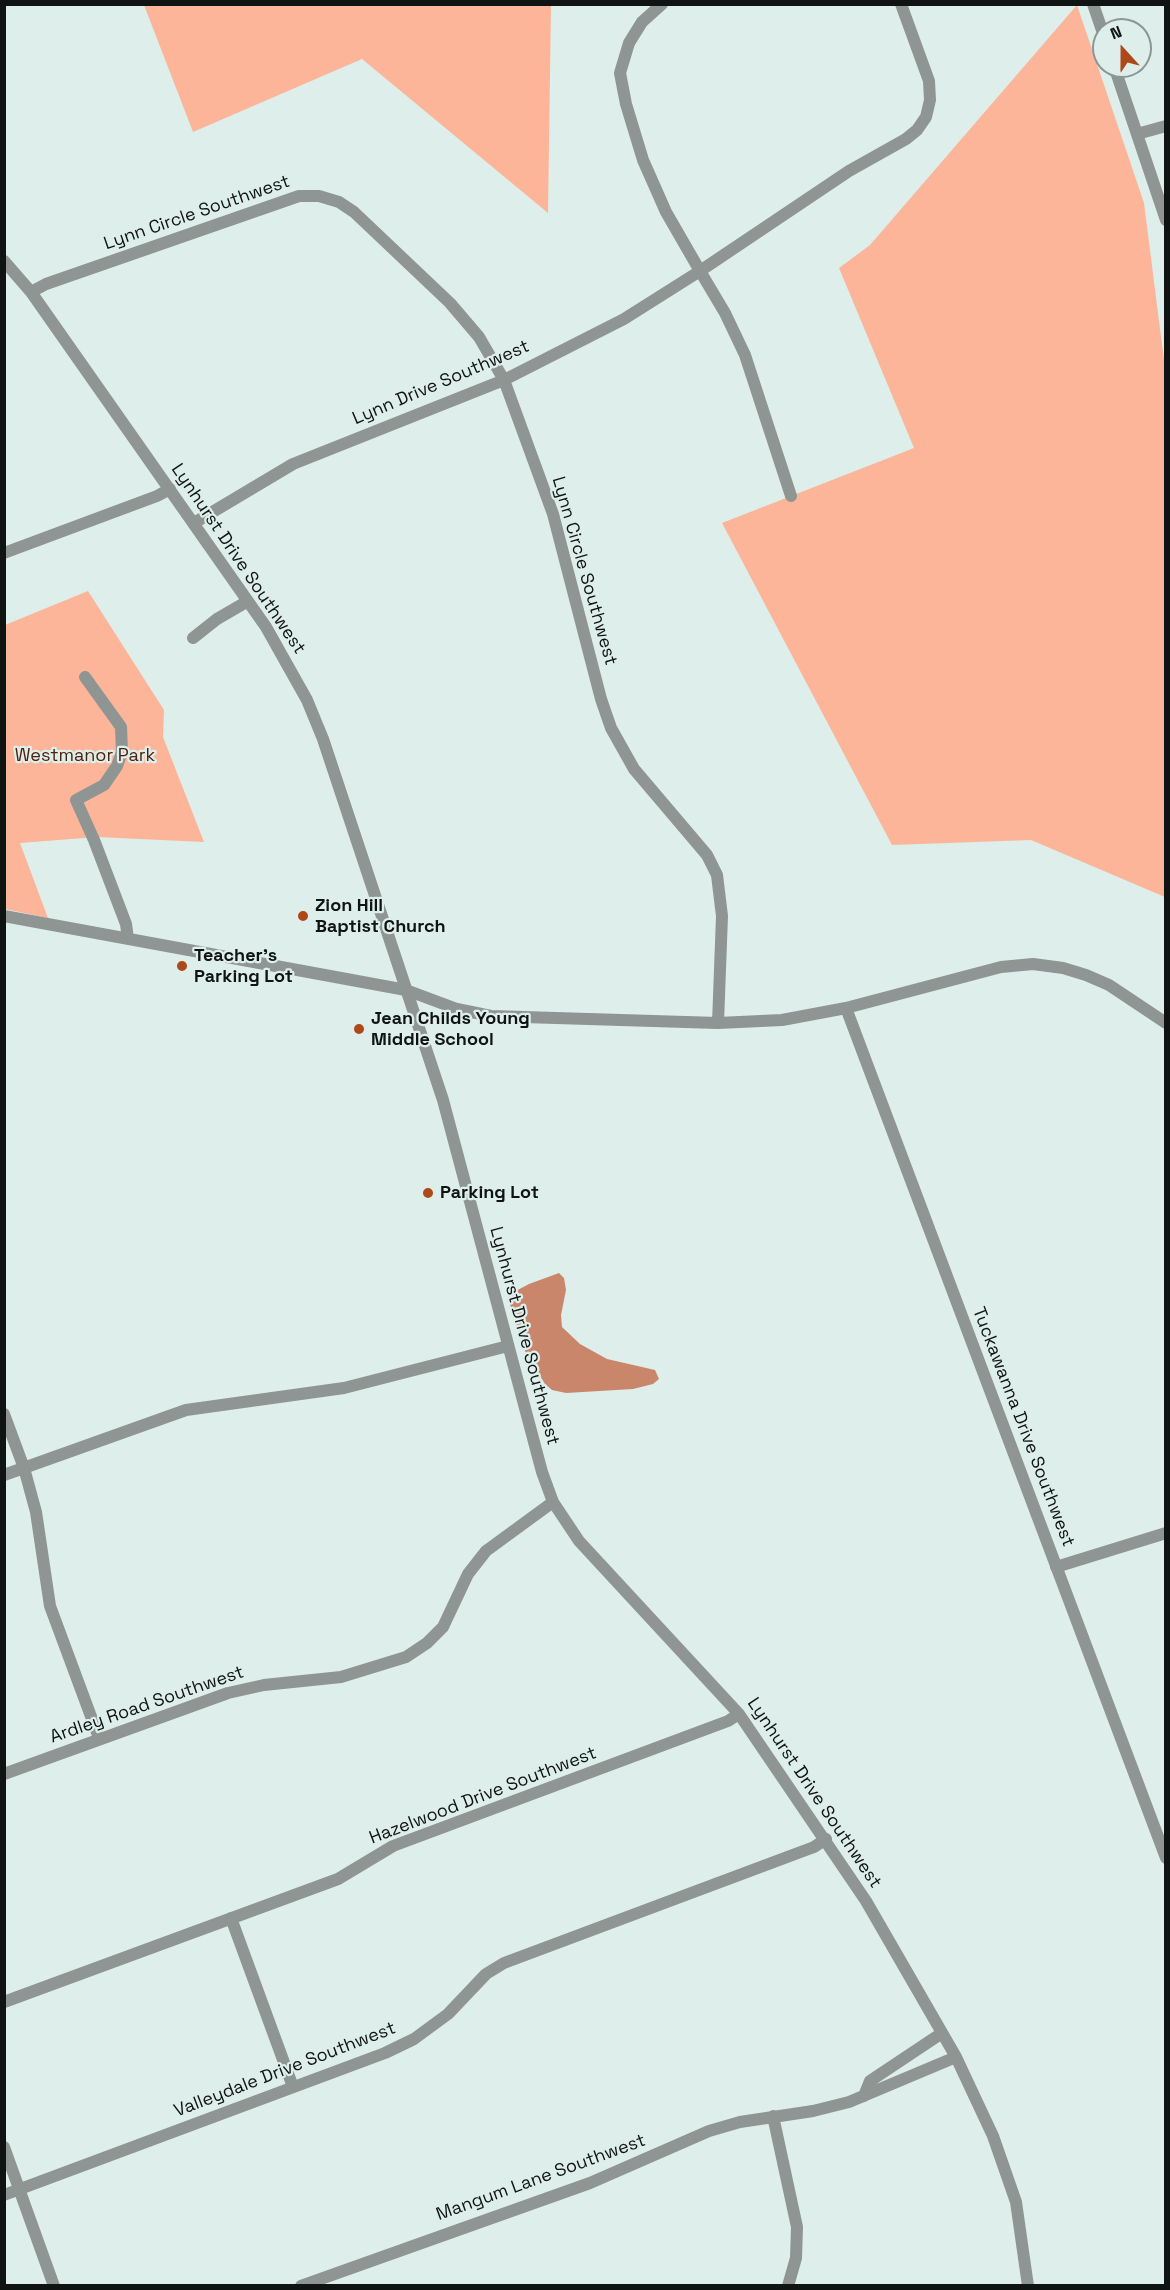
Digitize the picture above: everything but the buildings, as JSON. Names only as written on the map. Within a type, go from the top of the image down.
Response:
[{"type":"street","points":[[662,4],[642,22],[629,43],[620,73],[628,114],[643,160],[666,212],[725,313],[744,355],[791,496]]},
{"type":"street","name":"Lynn Drive Southwest","points":[[194,524],[293,464],[504,380],[624,319],[700,272],[849,171],[906,139],[917,130],[926,117],[930,100],[929,81],[901,4]]},
{"type":"street","points":[[1118,78],[1166,220]]},
{"type":"street","points":[[1137,134],[1166,126]]},
{"type":"street","name":"Lynn Circle Southwest","points":[[32,292],[46,284],[282,199],[319,196],[339,202],[354,212],[450,303],[479,337],[504,380],[553,514],[601,699],[611,728],[634,769],[707,855],[717,875],[722,916],[718,1023]]},
{"type":"street","name":"Lynhurst Drive Southwest","points":[[4,261],[32,292],[248,601],[288,663],[323,739],[443,1100],[542,1472],[554,1503],[579,1541],[739,1714],[866,1900],[956,2057],[993,2136],[1011,2184],[1028,2286]]},
{"type":"street","points":[[4,553],[170,489]]},
{"type":"street","points":[[193,638],[218,619],[248,601]]},
{"type":"street","points":[[86,676],[120,728],[122,752],[117,766],[104,785],[76,800],[126,924],[128,939]]},
{"type":"street","points":[[4,916],[406,990],[457,1009],[491,1016],[718,1023],[782,1020],[846,1008],[1001,967],[1033,964],[1063,968],[1086,975],[1108,985],[1166,1023]]},
{"type":"street","name":"Tuckawanna Drive Southwest","points":[[846,1008],[1166,1858]]},
{"type":"street","points":[[4,1475],[186,1410],[344,1389],[508,1346]]},
{"type":"street","points":[[4,1414],[24,1468],[36,1512],[50,1606],[99,1738]]},
{"type":"street","name":"Ardley Road Southwest","points":[[4,1774],[228,1693],[264,1685],[341,1677],[406,1657],[427,1643],[443,1627],[468,1575],[486,1551],[554,1503]]},
{"type":"street","points":[[1056,1567],[1166,1533]]},
{"type":"street","name":"Hazelwood Drive Southwest","points":[[4,2002],[338,1879],[393,1846],[728,1721],[739,1714]]},
{"type":"street","name":"Valleydale Drive Southwest","points":[[4,2194],[385,2053],[414,2039],[448,2014],[486,1974],[504,1963],[814,1847],[826,1839]]},
{"type":"street","points":[[231,1918],[293,2087]]},
{"type":"street","points":[[864,2096],[870,2081],[942,2033]]},
{"type":"street","name":"Mangum Lane Southwest","points":[[301,2286],[590,2183],[709,2132],[774,2116],[813,2111],[864,2096],[956,2057]]},
{"type":"street","points":[[774,2116],[797,2227],[796,2258],[788,2286]]},
{"type":"street","points":[[4,2147],[54,2286]]},
{"type":"green space","points":[[144,5],[551,5],[548,213],[362,59],[193,132]]},
{"type":"green space","points":[[1077,5],[1092,49],[1092,78],[1102,78],[1144,203],[1165,368],[1165,897],[1031,840],[892,845],[722,523],[914,448],[839,268],[870,245]]},
{"type":"green space","name":"Westmanor Park","points":[[88,591],[164,710],[163,737],[204,842],[97,837],[20,843],[48,918],[5,909],[5,625]]},
{"type":"shaded area","points":[[559,1273],[564,1278],[566,1290],[561,1315],[562,1327],[580,1344],[607,1359],[655,1370],[659,1379],[653,1384],[633,1389],[566,1393],[552,1390],[545,1384],[525,1351],[508,1298],[510,1294],[529,1284]]},
{"type":"place","name":"Zion Hill Baptist Church","points":[[303,916]]},
{"type":"place","name":"Teacher's Parking Lot","points":[[182,966]]},
{"type":"place","name":"Jean Childs Young Middle School","points":[[359,1029]]},
{"type":"place","name":"Parking Lot","points":[[428,1193]]}]
